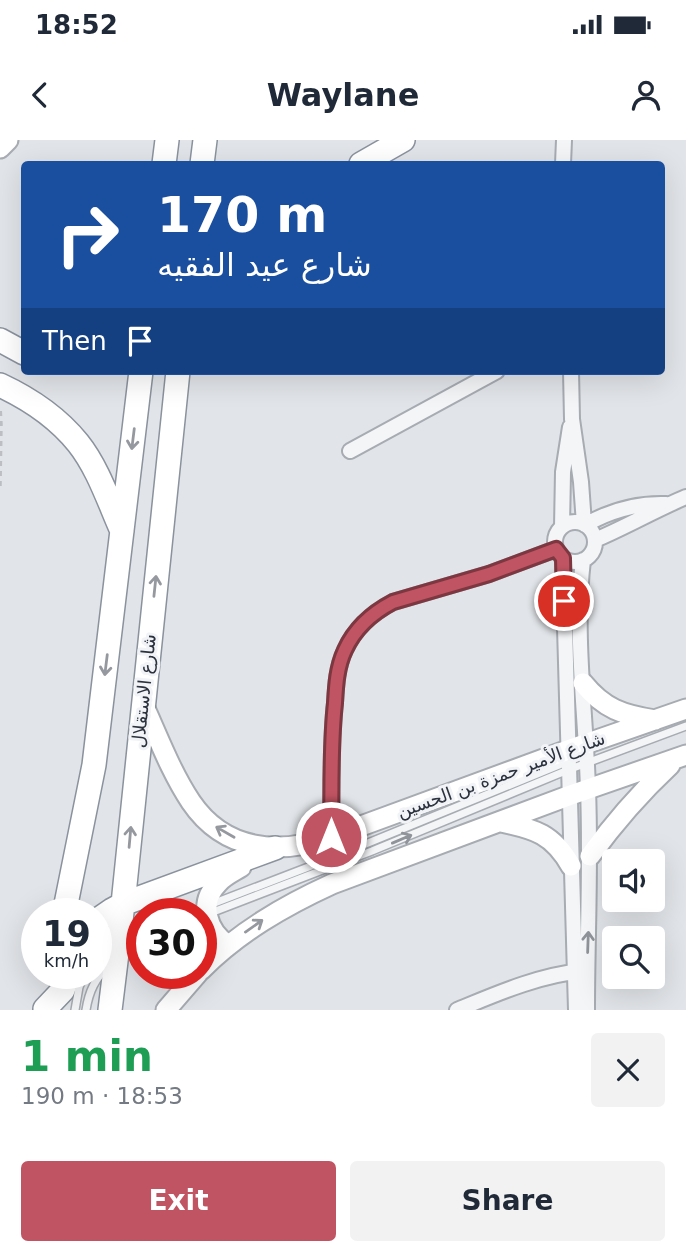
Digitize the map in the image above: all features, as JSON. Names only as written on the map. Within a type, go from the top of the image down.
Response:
[{"type":"highway","points":[[164,161],[167,140]]},
{"type":"highway","points":[[202,161],[205,140]]},
{"type":"highway","points":[[366,161],[403,140]]},
{"type":"highway","points":[[0,340],[21,351]]},
{"type":"highway","points":[[67,898],[94,765],[141,375]]},
{"type":"highway","name":"شارع الاستقلال","points":[[110,1010],[177,375]]},
{"type":"highway","points":[[0,385],[27,398],[54,418],[79,444],[96,472],[122,532]]},
{"type":"highway","points":[[112,910],[275,848]]},
{"type":"highway","points":[[45,1009],[49,989]]},
{"type":"highway","points":[[45,1009],[63,989]]},
{"type":"main road","points":[[0,148],[8,140]]},
{"type":"main road","points":[[583,683],[602,703],[613,710],[656,720]]},
{"type":"main road","name":"شارع الأمير حمزة بن الحسين","points":[[143,703],[182,787],[204,818],[232,837],[254,845],[275,848],[304,846],[580,756],[656,720],[686,709]]},
{"type":"main road","points":[[217,955],[267,917],[332,884],[568,796],[682,757]]},
{"type":"main road","points":[[590,856],[630,804],[682,757]]},
{"type":"main road","points":[[500,821],[542,833],[559,847],[571,866]]},
{"type":"main road","points":[[209,898],[220,880],[275,848]]},
{"type":"main road","points":[[217,937],[228,945]]},
{"type":"main road","points":[[166,1010],[184,989]]},
{"type":"street","points":[[563,161],[564,140]]},
{"type":"street","points":[[350,452],[490,375]]},
{"type":"street","points":[[571,375],[572,419],[585,525]]},
{"type":"street","points":[[562,527],[563,472],[572,419]]},
{"type":"street","points":[[595,540],[686,497]]},
{"type":"street","points":[[585,525],[625,508],[668,505]]},
{"type":"street","points":[[559,553],[571,562],[583,560],[593,552],[593,533],[585,525],[572,522],[562,527],[555,538],[574,653],[580,756],[588,789],[590,856],[576,1010]]},
{"type":"street","points":[[331,837],[332,730],[337,678],[345,651],[360,627],[381,608],[393,602],[559,553]]},
{"type":"street","points":[[583,560],[574,653],[583,683],[580,756],[568,796],[571,866],[587,1010]]},
{"type":"street","points":[[457,1010],[533,982],[581,971]]},
{"type":"lane","points":[[611,745],[686,718]]},
{"type":"lane","points":[[217,907],[580,756],[686,726]]},
{"type":"lane","points":[[86,1010],[94,982],[118,949]]},
{"type":"lane","points":[[75,1010],[79,989]]},
{"type":"path","points":[[0,404],[0,486]]},
{"type":"route","points":[[331,837],[332,730],[337,678],[345,651],[360,627],[381,608],[393,602],[489,574],[556,549],[563,558],[564,601]]}]
